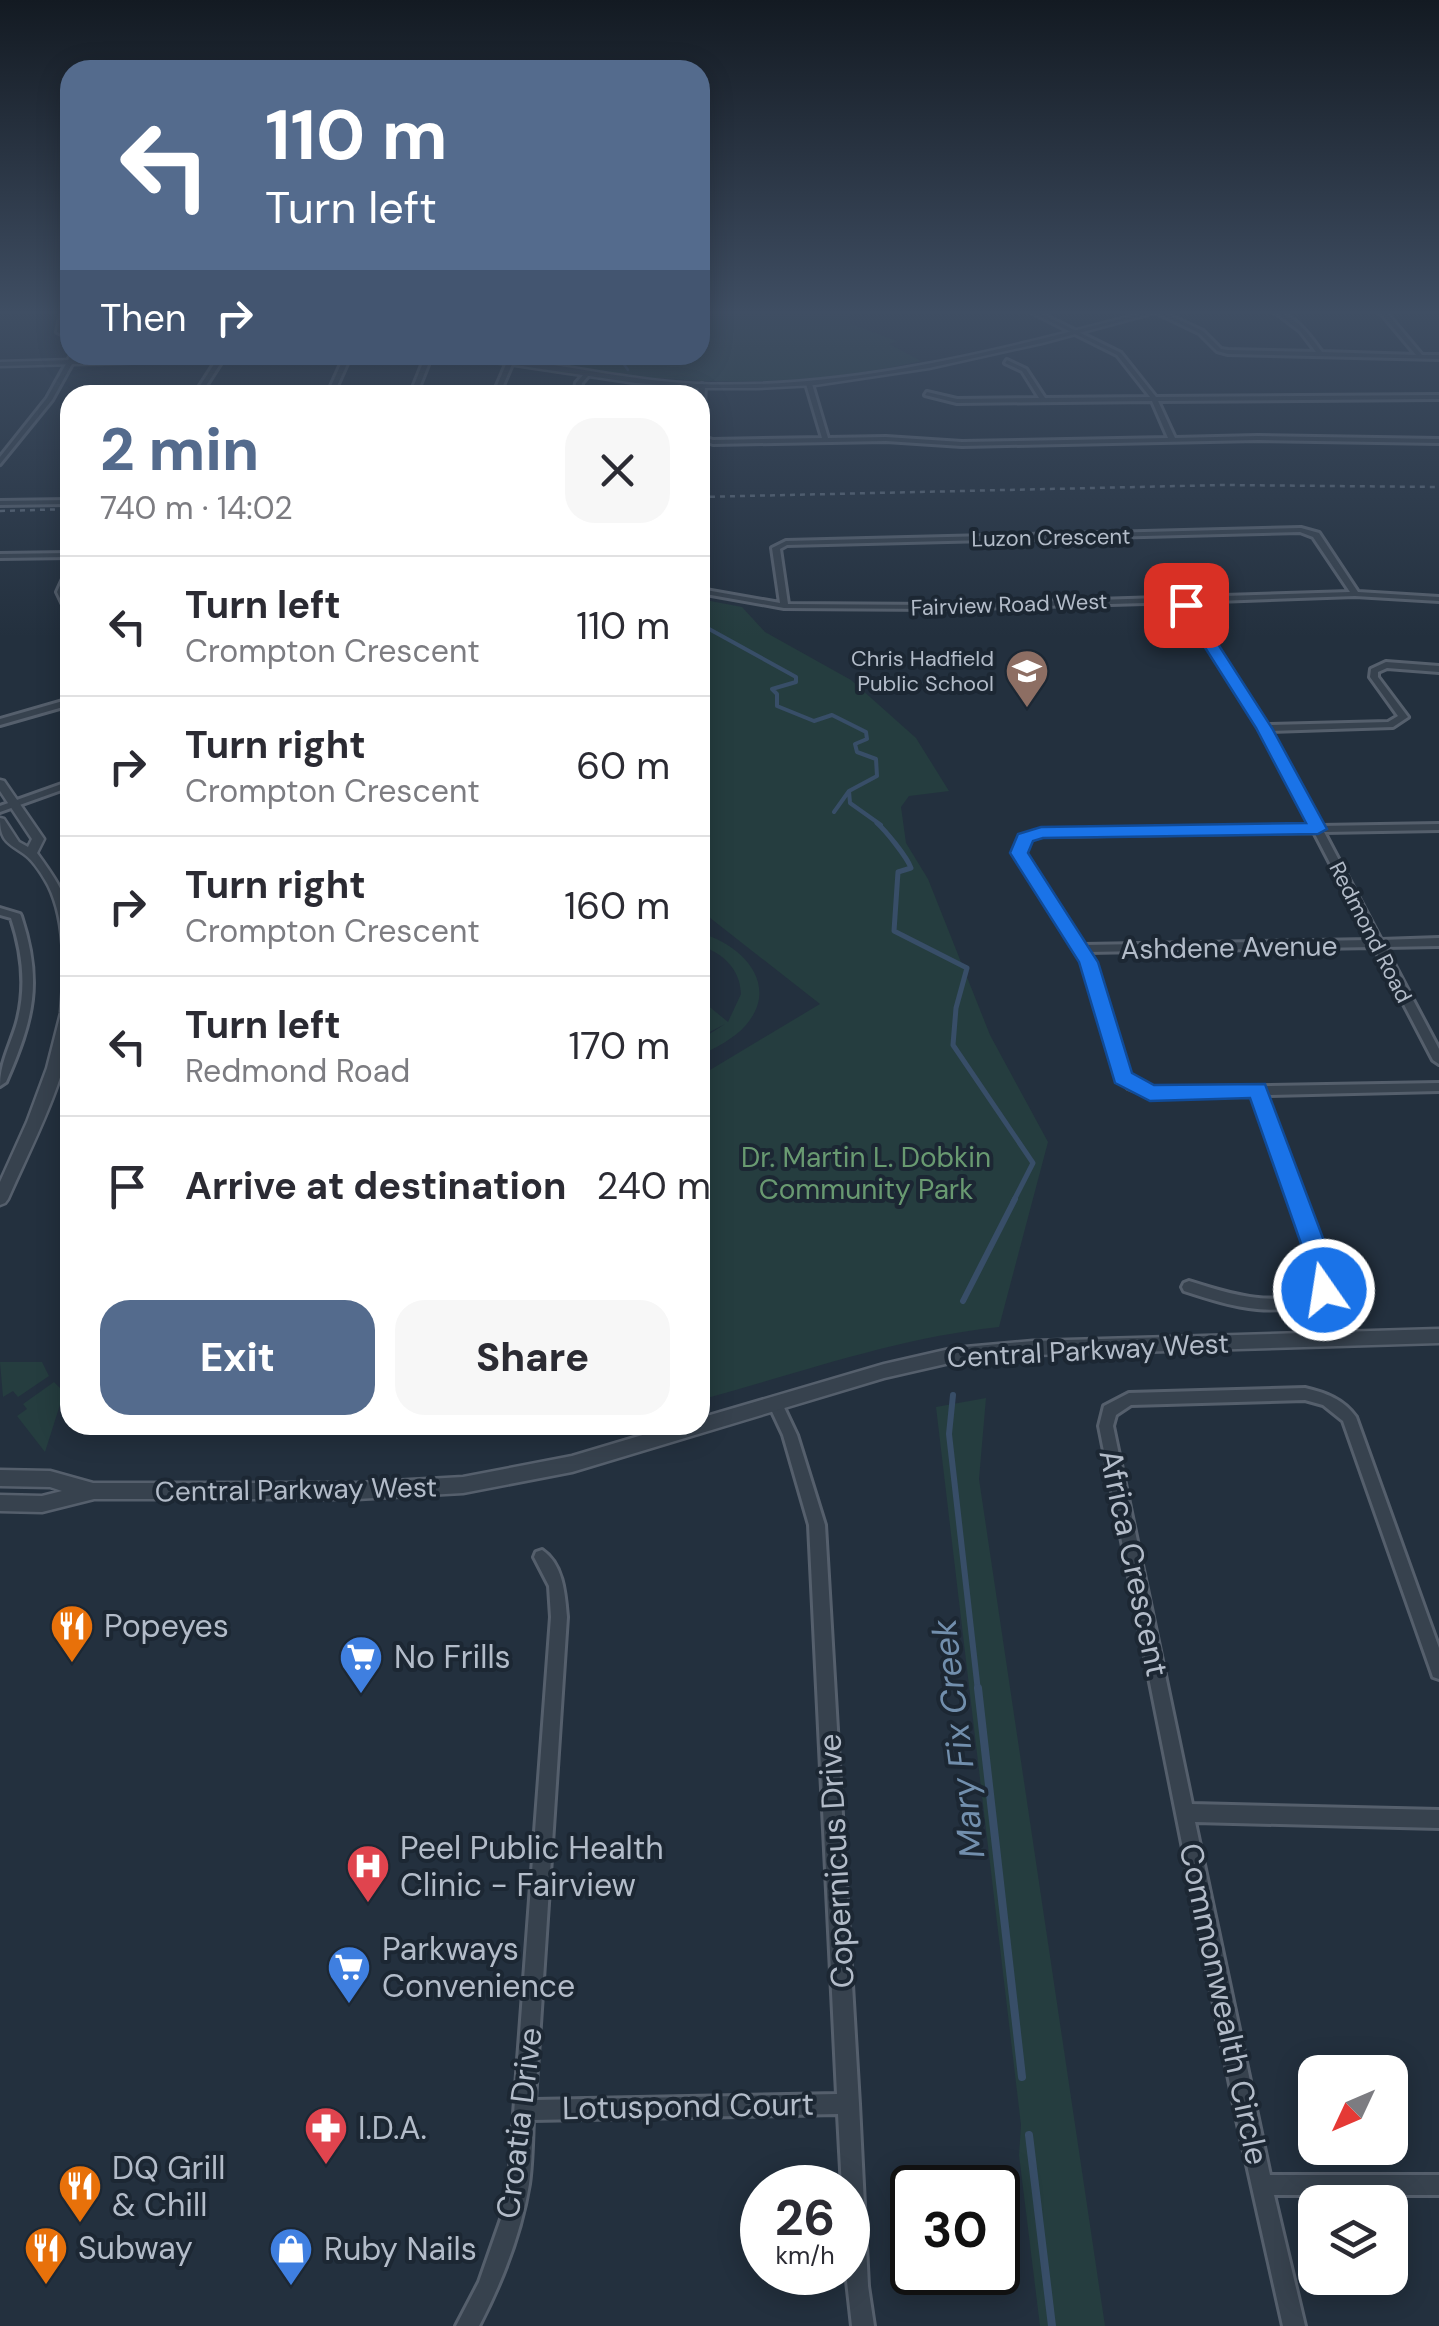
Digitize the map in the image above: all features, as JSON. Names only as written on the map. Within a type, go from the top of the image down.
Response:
[{"type":"street","points":[[0,462],[33,421]]},
{"type":"street","points":[[820,421],[826,441]]},
{"type":"street","points":[[1164,421],[1172,439]]},
{"type":"street","points":[[710,441],[1439,442]]},
{"type":"street","points":[[0,504],[60,502]]},
{"type":"street","name":"Luzon Crescent","points":[[784,606],[776,548],[786,543],[1233,532],[1311,532],[1355,594]]},
{"type":"street","points":[[0,556],[60,554]]},
{"type":"street","name":"Fairview Road West","points":[[710,593],[784,606],[939,607],[1355,594],[1439,599]]},
{"type":"street","name":"Redmond Road","points":[[1182,598],[1264,728],[1439,1060]]},
{"type":"street","points":[[1264,728],[1399,722],[1403,717],[1374,677],[1374,671],[1386,665],[1439,669]]},
{"type":"street","points":[[0,722],[60,705]]},
{"type":"street","points":[[0,783],[38,838],[31,853]]},
{"type":"street","points":[[0,809],[60,788]]},
{"type":"street","points":[[0,822],[15,845],[31,853],[54,885],[60,901]]},
{"type":"street","points":[[1439,827],[1041,833],[1025,838],[1019,853],[1082,950],[1123,1078],[1150,1093],[1439,1087]]},
{"type":"street","points":[[0,911],[16,916],[32,972],[22,1029],[1,1077]]},
{"type":"street","name":"Ashdene Avenue","points":[[1082,950],[1439,942]]},
{"type":"street","points":[[0,1199],[60,1048]]},
{"type":"street","points":[[1188,1287],[1241,1304],[1310,1301],[1324,1290],[1326,1278],[1258,1090]]},
{"type":"street","name":"Central Parkway West","points":[[710,1423],[920,1362],[992,1351],[1439,1336]]},
{"type":"street","name":"Africa Crescent","points":[[1185,1813],[1106,1426],[1108,1411],[1118,1403],[1129,1399],[1306,1394],[1327,1400],[1349,1417],[1439,1670]]},
{"type":"street","name":"Copernicus Drive","points":[[775,1403],[790,1435],[817,1525],[862,2326]]},
{"type":"street","name":"Central Parkway West","points":[[0,1504],[42,1504],[94,1491],[357,1491],[463,1485],[572,1464],[669,1435]]},
{"type":"street","name":"Central Parkway West","points":[[0,1478],[50,1479],[94,1491]]},
{"type":"street","name":"Croatia Drive","points":[[467,2326],[488,2286],[511,2219],[526,2110],[559,1617],[557,1585],[542,1557]]},
{"type":"street","name":"Commonwealth Circle","points":[[1294,2326],[1185,1813],[1439,1819]]},
{"type":"street","name":"Lotuspond Court","points":[[526,2110],[849,2104]]},
{"type":"street","points":[[1262,2185],[1439,2185]]},
{"type":"green space","name":"Dr. Martin L. Dobkin Community Park","points":[[710,601],[742,607],[765,632],[851,680],[916,738],[949,791],[909,796],[901,807],[906,843],[928,879],[990,1035],[1048,1142],[999,1327],[922,1339],[710,1397],[710,1070],[820,1004],[710,918]]},
{"type":"green space","points":[[710,936],[742,956],[758,981],[759,995],[756,1010],[746,1025],[710,1050],[710,1034],[725,1024],[710,1032],[710,1007],[728,1022],[741,994],[734,969],[710,950]]},
{"type":"green space","points":[[0,1362],[42,1362],[49,1376],[18,1397],[13,1391],[3,1397]]},
{"type":"green space","points":[[54,1382],[60,1388],[60,1405],[45,1452],[17,1416],[27,1409],[23,1404]]},
{"type":"green space","points":[[986,1398],[979,1479],[1105,2326],[1040,2326],[1019,2155],[1021,2125],[936,1407]]},
{"type":"waterway","name":"Mary Fix Creek","points":[[710,630],[796,677],[796,682],[772,689],[777,694],[777,706],[814,721],[832,715],[866,732],[867,739],[855,744],[857,752],[876,759],[877,776],[849,791]]},
{"type":"waterway","points":[[834,812],[849,791]]},
{"type":"waterway","name":"Mary Fix Creek","points":[[849,791],[850,803],[881,825]]},
{"type":"waterway","name":"Mary Fix Creek","points":[[877,823],[911,868],[898,872],[894,931],[967,968],[956,1008],[953,1045],[1033,1163],[1013,1202]]},
{"type":"waterway","name":"Mary Fix Creek","points":[[963,1301],[1015,1199]]},
{"type":"waterway","name":"Mary Fix Creek","points":[[953,1395],[949,1434],[978,1691]]},
{"type":"waterway","name":"Mary Fix Creek","points":[[978,1688],[1022,2077]]},
{"type":"waterway","name":"Mary Fix Creek","points":[[1029,2135],[1052,2326]]},
{"type":"railway","points":[[710,497],[1223,485],[1439,487]]},
{"type":"railway","points":[[0,511],[60,509]]},
{"type":"place","name":"Chris Hadfield Public School","points":[[1027,709]]},
{"type":"place","name":"Popeyes","points":[[72,1664]]},
{"type":"place","name":"No Frills","points":[[361,1695]]},
{"type":"place","name":"Peel Public Health Clinic - Fairview","points":[[368,1904]]},
{"type":"place","name":"Parkways Convenience","points":[[349,2005]]},
{"type":"place","name":"I.D.A.","points":[[326,2166]]},
{"type":"place","name":"DQ Grill & Chill","points":[[80,2224]]},
{"type":"place","name":"Subway","points":[[46,2286]]},
{"type":"place","name":"Ruby Nails","points":[[291,2287]]},
{"type":"route","points":[[1186,605],[1264,728],[1318,829],[1041,833],[1025,838],[1019,853],[1088,962],[1123,1078],[1150,1093],[1258,1090],[1326,1278],[1324,1290]]}]
